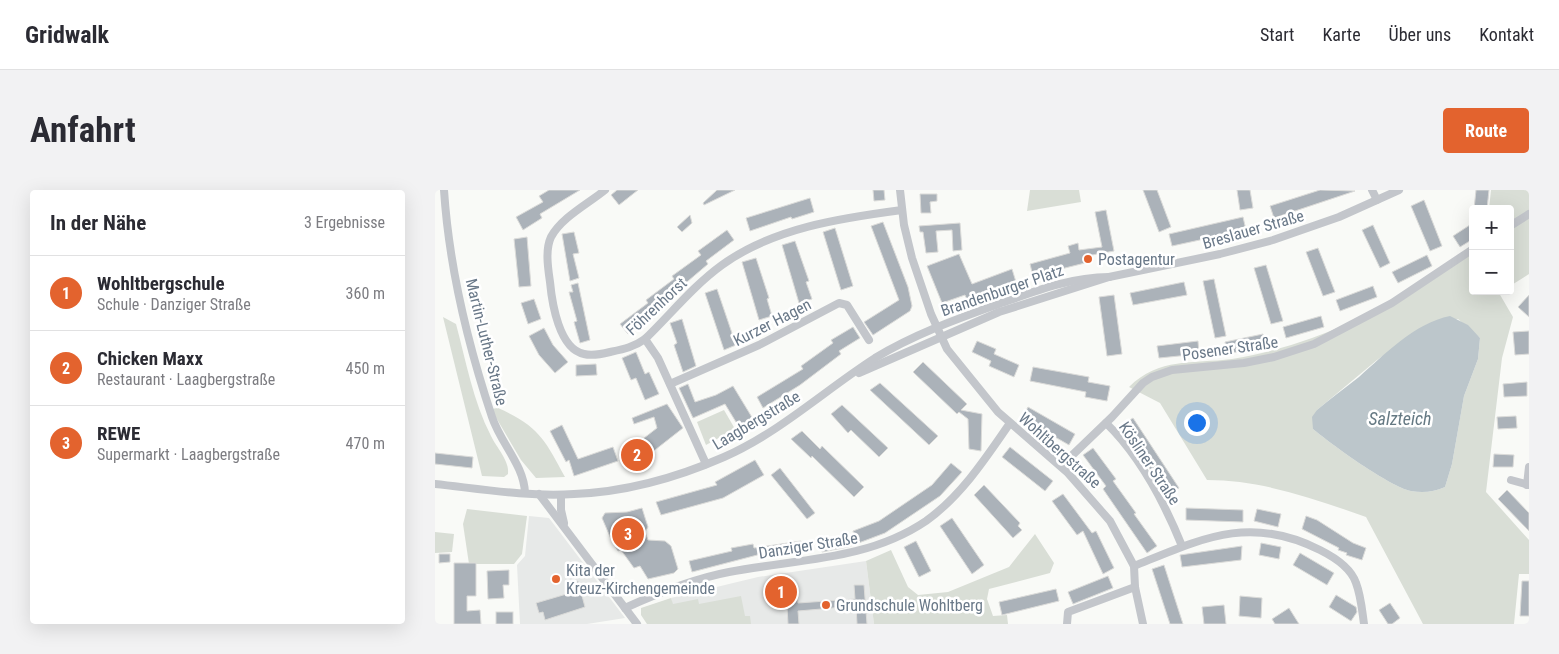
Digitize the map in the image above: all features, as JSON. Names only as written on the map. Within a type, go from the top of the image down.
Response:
[{"type":"street","name":"Martin-Luther-Straße","points":[[444,190],[445,214],[460,296],[487,402],[498,435],[520,470],[524,481],[525,493]]},
{"type":"street","name":"Föhrenhorst","points":[[605,190],[568,218],[555,231],[550,240],[549,270],[554,309],[568,343],[576,351],[584,354],[629,348],[645,340],[721,266],[746,251],[804,228],[843,219],[902,210]]},
{"type":"street","name":"Wohltbergstraße","points":[[901,190],[902,210],[912,258],[941,338],[954,360],[968,378],[1010,423],[1061,466],[1105,514],[1134,566],[1135,587],[1143,624]]},
{"type":"street","points":[[1372,190],[1377,200]]},
{"type":"street","name":"Breslauer Straße","points":[[1109,277],[1247,248],[1339,217],[1399,190]]},
{"type":"street","points":[[1514,223],[1529,214]]},
{"type":"street","name":"Posener Straße","points":[[1061,466],[1143,382],[1162,372],[1251,361],[1280,355],[1314,344],[1339,333],[1392,303],[1472,250]]},
{"type":"street","name":"Brandenburger Platz","points":[[936,328],[1062,283],[1085,277],[1109,277]]},
{"type":"street","name":"Brandenburger Platz","points":[[941,338],[999,312],[1109,277]]},
{"type":"street","name":"Kurzer Hagen","points":[[670,384],[713,367],[759,345],[839,303],[847,305],[869,340]]},
{"type":"street","name":"Laagbergstraße","points":[[435,484],[561,495],[613,491],[646,485],[726,457],[764,435],[848,377],[911,338],[936,328]]},
{"type":"street","name":"Laagbergstraße","points":[[848,377],[941,338]]},
{"type":"street","points":[[645,340],[658,358],[706,464]]},
{"type":"street","name":"Kösliner Straße","points":[[1106,422],[1154,487],[1182,546]]},
{"type":"street","name":"Danziger Straße","points":[[625,608],[699,579],[761,566],[854,553],[897,537],[927,520],[950,500],[981,465],[1010,423]]},
{"type":"street","points":[[1511,480],[1528,485],[1529,468]]},
{"type":"street","points":[[539,494],[637,624]]},
{"type":"street","points":[[561,495],[564,525]]},
{"type":"street","points":[[1134,566],[1182,546],[1222,534],[1248,532],[1276,534],[1307,544],[1330,555],[1346,568],[1353,576],[1361,599],[1365,624]]},
{"type":"street","points":[[1067,624],[1068,612],[1135,587]]},
{"type":"shaded area","points":[[1030,190],[1079,190],[1081,202],[1027,211]]},
{"type":"shaded area","points":[[1491,190],[1529,190],[1529,274],[1514,283],[1514,205],[1489,205]]},
{"type":"shaded area","points":[[1469,249],[1469,295],[1500,295],[1513,317],[1502,358],[1486,492],[1529,540],[1529,574],[1519,574],[1514,624],[1423,624],[1366,517],[1308,497],[1268,487],[1248,483],[1207,480],[1160,403],[1129,387],[1140,377],[1164,366],[1232,359],[1292,345],[1312,338],[1355,320],[1415,285]],"holes":[[[1458,319],[1480,338],[1478,359],[1464,396],[1452,464],[1445,487],[1424,492],[1401,488],[1361,464],[1313,429],[1317,410],[1377,360],[1426,325]]]},
{"type":"shaded area","points":[[443,317],[456,324],[479,409],[491,436],[507,464],[508,474],[504,477],[482,476]]},
{"type":"shaded area","points":[[498,408],[523,421],[539,435],[552,453],[565,477],[536,478],[521,460],[491,409]]},
{"type":"shaded area","points":[[724,410],[735,429],[706,445],[697,422]]},
{"type":"shaded area","points":[[467,509],[527,516],[522,554],[514,564],[469,564],[463,524]]},
{"type":"shaded area","name":"Kita der Kreuz-Kirchengemeinde","points":[[529,516],[549,518],[625,618],[587,624],[520,624],[517,565],[525,556]]},
{"type":"shaded area","points":[[435,532],[454,534],[452,552],[435,553]]},
{"type":"shaded area","points":[[1035,534],[1054,563],[1050,573],[989,589],[987,599],[993,616],[1007,615],[1008,624],[874,624],[866,561],[891,550],[908,587],[918,595],[948,592],[1009,567]]},
{"type":"shaded area","points":[[866,561],[874,624],[677,624],[671,598],[758,577]]},
{"type":"shaded area","points":[[741,596],[745,616],[750,616],[751,624],[647,624],[641,615],[641,608],[671,598],[673,604],[698,599],[699,604]]},
{"type":"water","name":"Salzteich","points":[[1450,316],[1468,325],[1480,338],[1478,359],[1464,396],[1452,464],[1445,487],[1428,492],[1411,491],[1389,482],[1333,444],[1313,429],[1312,417],[1317,410],[1359,377],[1401,340],[1425,325]]},
{"type":"building","points":[[549,190],[580,190],[540,214],[542,218],[523,230],[516,217],[543,202],[539,196]]},
{"type":"building","points":[[617,190],[638,190],[619,205],[611,195]]},
{"type":"building","points":[[717,190],[735,190],[704,205],[703,203]]},
{"type":"building","points":[[873,190],[884,190],[885,200],[874,201]]},
{"type":"building","points":[[1143,190],[1157,190],[1171,227],[1159,232]]},
{"type":"building","points":[[1237,190],[1250,190],[1253,208],[1240,210]]},
{"type":"building","points":[[1320,190],[1355,191],[1274,218],[1270,206]]},
{"type":"building","points":[[1476,190],[1489,190],[1487,205],[1474,205]]},
{"type":"building","points":[[920,194],[937,194],[937,201],[930,202],[931,213],[921,213]]},
{"type":"building","points":[[810,198],[814,212],[792,219],[791,217],[750,231],[746,218]]},
{"type":"building","points":[[1424,200],[1442,246],[1430,251],[1411,206]]},
{"type":"building","points":[[1106,210],[1114,251],[1092,255],[1093,261],[1033,276],[1030,264],[1070,253],[1068,246],[1078,243],[1079,250],[1102,247],[1095,212]]},
{"type":"building","points":[[690,215],[692,223],[682,232],[677,227]]},
{"type":"building","points":[[1243,217],[1246,230],[1172,246],[1169,234]]},
{"type":"building","points":[[883,222],[908,287],[912,306],[910,311],[873,335],[864,322],[899,300],[871,226]]},
{"type":"building","points":[[960,223],[962,250],[953,251],[952,230],[936,231],[938,252],[926,253],[923,232],[920,232],[919,226]]},
{"type":"building","points":[[1373,225],[1390,263],[1380,268],[1362,230]]},
{"type":"building","points":[[1469,226],[1469,241],[1460,247],[1453,236]]},
{"type":"building","points":[[835,228],[853,286],[841,290],[823,232]]},
{"type":"building","points":[[727,230],[734,240],[706,261],[708,264],[654,310],[656,313],[628,334],[620,324],[648,303],[646,300],[674,279],[672,276],[701,255],[698,251]]},
{"type":"building","points":[[574,232],[579,253],[573,254],[579,278],[570,281],[562,234]]},
{"type":"building","points":[[527,237],[531,286],[519,287],[514,239]]},
{"type":"building","points":[[795,241],[809,281],[806,282],[812,299],[799,303],[782,245]]},
{"type":"building","points":[[1318,248],[1335,292],[1323,296],[1306,252]]},
{"type":"building","points":[[959,254],[972,284],[1012,269],[1016,282],[967,300],[965,295],[942,303],[927,266]]},
{"type":"building","points":[[1427,255],[1432,266],[1398,283],[1392,272]]},
{"type":"building","points":[[756,258],[769,298],[767,299],[772,316],[759,320],[742,262]]},
{"type":"building","points":[[1266,265],[1283,321],[1271,324],[1254,268]]},
{"type":"building","points":[[1214,279],[1226,336],[1215,338],[1203,281]]},
{"type":"building","points":[[1184,282],[1187,295],[1133,305],[1130,293]]},
{"type":"building","points":[[578,283],[590,340],[580,343],[574,322],[577,321],[569,292],[573,292],[571,285]]},
{"type":"building","points":[[1373,286],[1377,297],[1340,311],[1336,300]]},
{"type":"building","points":[[717,289],[736,345],[724,350],[705,293]]},
{"type":"building","points":[[1114,295],[1122,354],[1107,356],[1099,297]]},
{"type":"building","points":[[1529,295],[1529,317],[1518,307]]},
{"type":"building","points":[[534,299],[541,319],[528,324],[521,303]]},
{"type":"building","points":[[1321,316],[1324,327],[1286,338],[1283,327]]},
{"type":"building","points":[[682,319],[696,366],[683,372],[674,345],[677,343],[670,323]]},
{"type":"building","points":[[853,327],[860,338],[839,351],[841,354],[800,385],[763,408],[757,397],[803,369],[801,366],[833,343],[831,340]]},
{"type":"building","points":[[544,328],[553,345],[568,362],[555,373],[539,355],[529,336]]},
{"type":"building","points":[[1529,331],[1529,354],[1515,355],[1513,332]]},
{"type":"building","points":[[1263,334],[1265,346],[1227,354],[1225,342]]},
{"type":"building","points":[[977,341],[996,349],[994,354],[1019,365],[1014,377],[989,366],[991,361],[972,352]]},
{"type":"building","points":[[1198,341],[1199,354],[1159,358],[1157,346]]},
{"type":"building","points":[[636,352],[645,374],[649,372],[659,394],[645,400],[636,378],[631,380],[622,358]]},
{"type":"building","points":[[923,362],[967,404],[961,410],[982,414],[981,451],[969,449],[968,419],[959,412],[957,414],[913,372]]},
{"type":"building","points":[[596,364],[597,375],[576,376],[576,365]]},
{"type":"building","points":[[1033,367],[1089,377],[1088,382],[1110,386],[1107,401],[1085,397],[1086,392],[1030,381]]},
{"type":"building","points":[[1527,382],[1527,396],[1504,397],[1503,384]]},
{"type":"building","points":[[880,383],[938,436],[929,445],[870,390]]},
{"type":"building","points":[[688,384],[695,402],[716,395],[733,386],[753,419],[739,427],[725,404],[693,418],[679,388]]},
{"type":"building","points":[[667,404],[683,428],[646,457],[647,459],[637,467],[626,452],[657,428],[654,417],[634,424],[632,418]]},
{"type":"building","points":[[842,405],[888,448],[879,457],[851,430],[848,433],[831,414]]},
{"type":"building","points":[[1028,407],[1075,434],[1069,445],[1022,418]]},
{"type":"building","points":[[1516,416],[1517,428],[1498,429],[1497,417]]},
{"type":"building","points":[[1133,418],[1179,488],[1167,496],[1122,425]]},
{"type":"building","points":[[562,425],[578,459],[613,447],[618,461],[574,476],[569,460],[566,462],[550,431]]},
{"type":"building","points":[[802,431],[820,449],[822,446],[864,487],[854,497],[812,456],[811,458],[791,439]]},
{"type":"building","points":[[1010,447],[1053,481],[1045,491],[1002,457]]},
{"type":"building","points":[[1093,448],[1116,479],[1113,481],[1157,546],[1147,553],[1103,489],[1106,486],[1083,455]]},
{"type":"building","points":[[435,453],[473,457],[472,468],[435,464]]},
{"type":"building","points":[[1494,454],[1514,455],[1513,467],[1493,467]]},
{"type":"building","points":[[755,460],[764,475],[723,498],[661,515],[656,502],[717,485],[715,482]]},
{"type":"building","points":[[951,463],[962,472],[940,496],[885,533],[848,547],[822,552],[820,540],[854,535],[853,531],[879,521],[932,485]]},
{"type":"building","points":[[780,468],[815,513],[807,519],[771,475]]},
{"type":"building","points":[[984,485],[1020,523],[1018,526],[1022,530],[1013,538],[974,495]]},
{"type":"building","points":[[1507,490],[1529,513],[1529,531],[1498,499]]},
{"type":"building","points":[[1063,494],[1092,533],[1096,531],[1114,568],[1103,574],[1083,531],[1077,535],[1052,501]]},
{"type":"building","points":[[642,508],[648,527],[645,532],[648,540],[665,541],[671,546],[678,569],[674,573],[648,579],[640,566],[634,568],[621,550],[618,551],[611,539],[602,518],[605,513],[627,512]]},
{"type":"building","points":[[1186,508],[1243,510],[1243,522],[1186,520]]},
{"type":"building","points":[[1257,509],[1281,514],[1278,527],[1254,521]]},
{"type":"building","points":[[1306,516],[1317,520],[1353,543],[1366,548],[1362,560],[1346,555],[1347,553],[1338,550],[1339,548],[1302,529]]},
{"type":"building","points":[[952,518],[984,565],[972,574],[940,526]]},
{"type":"building","points":[[801,541],[803,553],[766,558],[765,553],[692,572],[689,561],[732,551],[731,548],[753,544],[754,548]]},
{"type":"building","points":[[916,541],[931,571],[919,577],[904,547]]},
{"type":"building","points":[[1261,543],[1281,547],[1279,559],[1259,555]]},
{"type":"building","points":[[1242,546],[1241,560],[1182,567],[1180,555]]},
{"type":"building","points":[[1300,553],[1334,573],[1327,585],[1293,565]]},
{"type":"building","points":[[439,554],[450,554],[450,562],[439,563]]},
{"type":"building","points":[[454,563],[476,563],[476,596],[467,596],[467,611],[480,610],[481,624],[454,624]]},
{"type":"building","points":[[1164,565],[1183,624],[1170,624],[1152,569]]},
{"type":"building","points":[[509,570],[509,585],[503,585],[504,598],[488,599],[487,571]]},
{"type":"building","points":[[1108,576],[1113,588],[1073,604],[1068,592]]},
{"type":"building","points":[[578,581],[585,607],[545,620],[543,612],[539,613],[536,603],[570,593],[567,584]]},
{"type":"building","points":[[1522,581],[1529,581],[1529,616],[1520,616]]},
{"type":"building","name":"Grundschule Wohltberg","points":[[854,585],[864,585],[867,624],[857,624],[856,606],[798,611],[799,624],[788,624],[786,590],[796,589],[798,603],[855,599]]},
{"type":"building","points":[[1056,589],[1059,601],[1002,615],[999,602]]},
{"type":"building","points":[[1336,595],[1356,607],[1357,612],[1351,621],[1329,607]]},
{"type":"building","points":[[1240,596],[1262,598],[1261,618],[1239,616]]},
{"type":"building","points":[[1390,603],[1400,618],[1392,624],[1388,624],[1379,610]]},
{"type":"building","points":[[1224,605],[1226,624],[1204,624],[1202,607]]},
{"type":"building","points":[[1289,608],[1299,624],[1275,624],[1272,619]]},
{"type":"building","points":[[496,612],[513,612],[513,624],[496,624]]},
{"type":"place","name":"Postagentur","points":[[1088,259]]},
{"type":"place","name":"Chicken Maxx","points":[[637,455]]},
{"type":"place","name":"REWE","points":[[628,534]]},
{"type":"place","name":"Kita der Kreuz-Kirchengemeinde","points":[[556,579]]},
{"type":"place","name":"Wohltbergschule","points":[[781,592]]},
{"type":"place","name":"Grundschule Wohltberg","points":[[826,605]]}]
